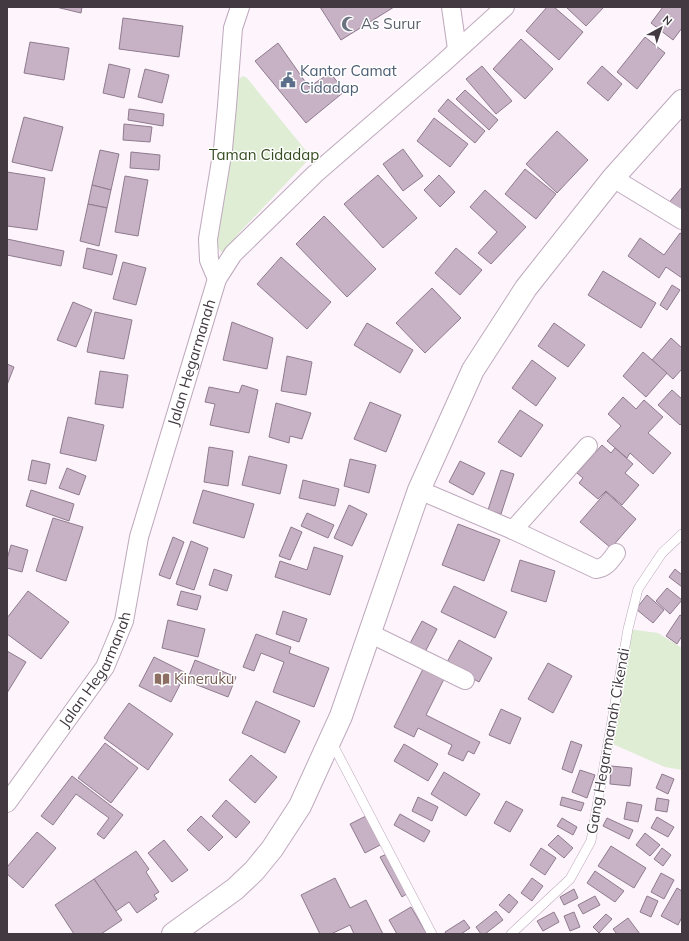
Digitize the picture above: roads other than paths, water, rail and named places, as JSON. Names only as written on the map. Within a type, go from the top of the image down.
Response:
[{"type":"street","points":[[217,279],[209,260],[208,240],[223,149],[233,28],[240,7]]},
{"type":"street","points":[[451,7],[457,50]]},
{"type":"street","name":"Jalan Hegarmanah","points":[[7,803],[104,667],[124,621],[139,537],[217,279],[233,254],[315,174],[504,7]]},
{"type":"street","points":[[173,934],[235,889],[254,871],[272,849],[300,806],[341,716],[419,490],[473,370],[526,288],[613,178],[682,101]]},
{"type":"street","points":[[613,178],[682,220]]},
{"type":"street","points":[[513,530],[588,446]]},
{"type":"street","points":[[419,490],[513,530],[596,569],[606,566],[616,553]]},
{"type":"street","points":[[369,633],[465,680]]},
{"type":"lane","name":"Gang Hegarmanah Cikendi","points":[[510,934],[570,879],[590,841],[628,629],[638,589],[662,553],[682,534]]},
{"type":"lane","points":[[330,740],[432,934]]},
{"type":"place","name":"As Surur","points":[[349,24]]},
{"type":"place","name":"Kantor Camat Cidadap","points":[[288,80]]},
{"type":"place","name":"Kineruku","points":[[162,679]]},
{"type":"park label","name":"Taman Cidadap","points":[[264,155]]}]
